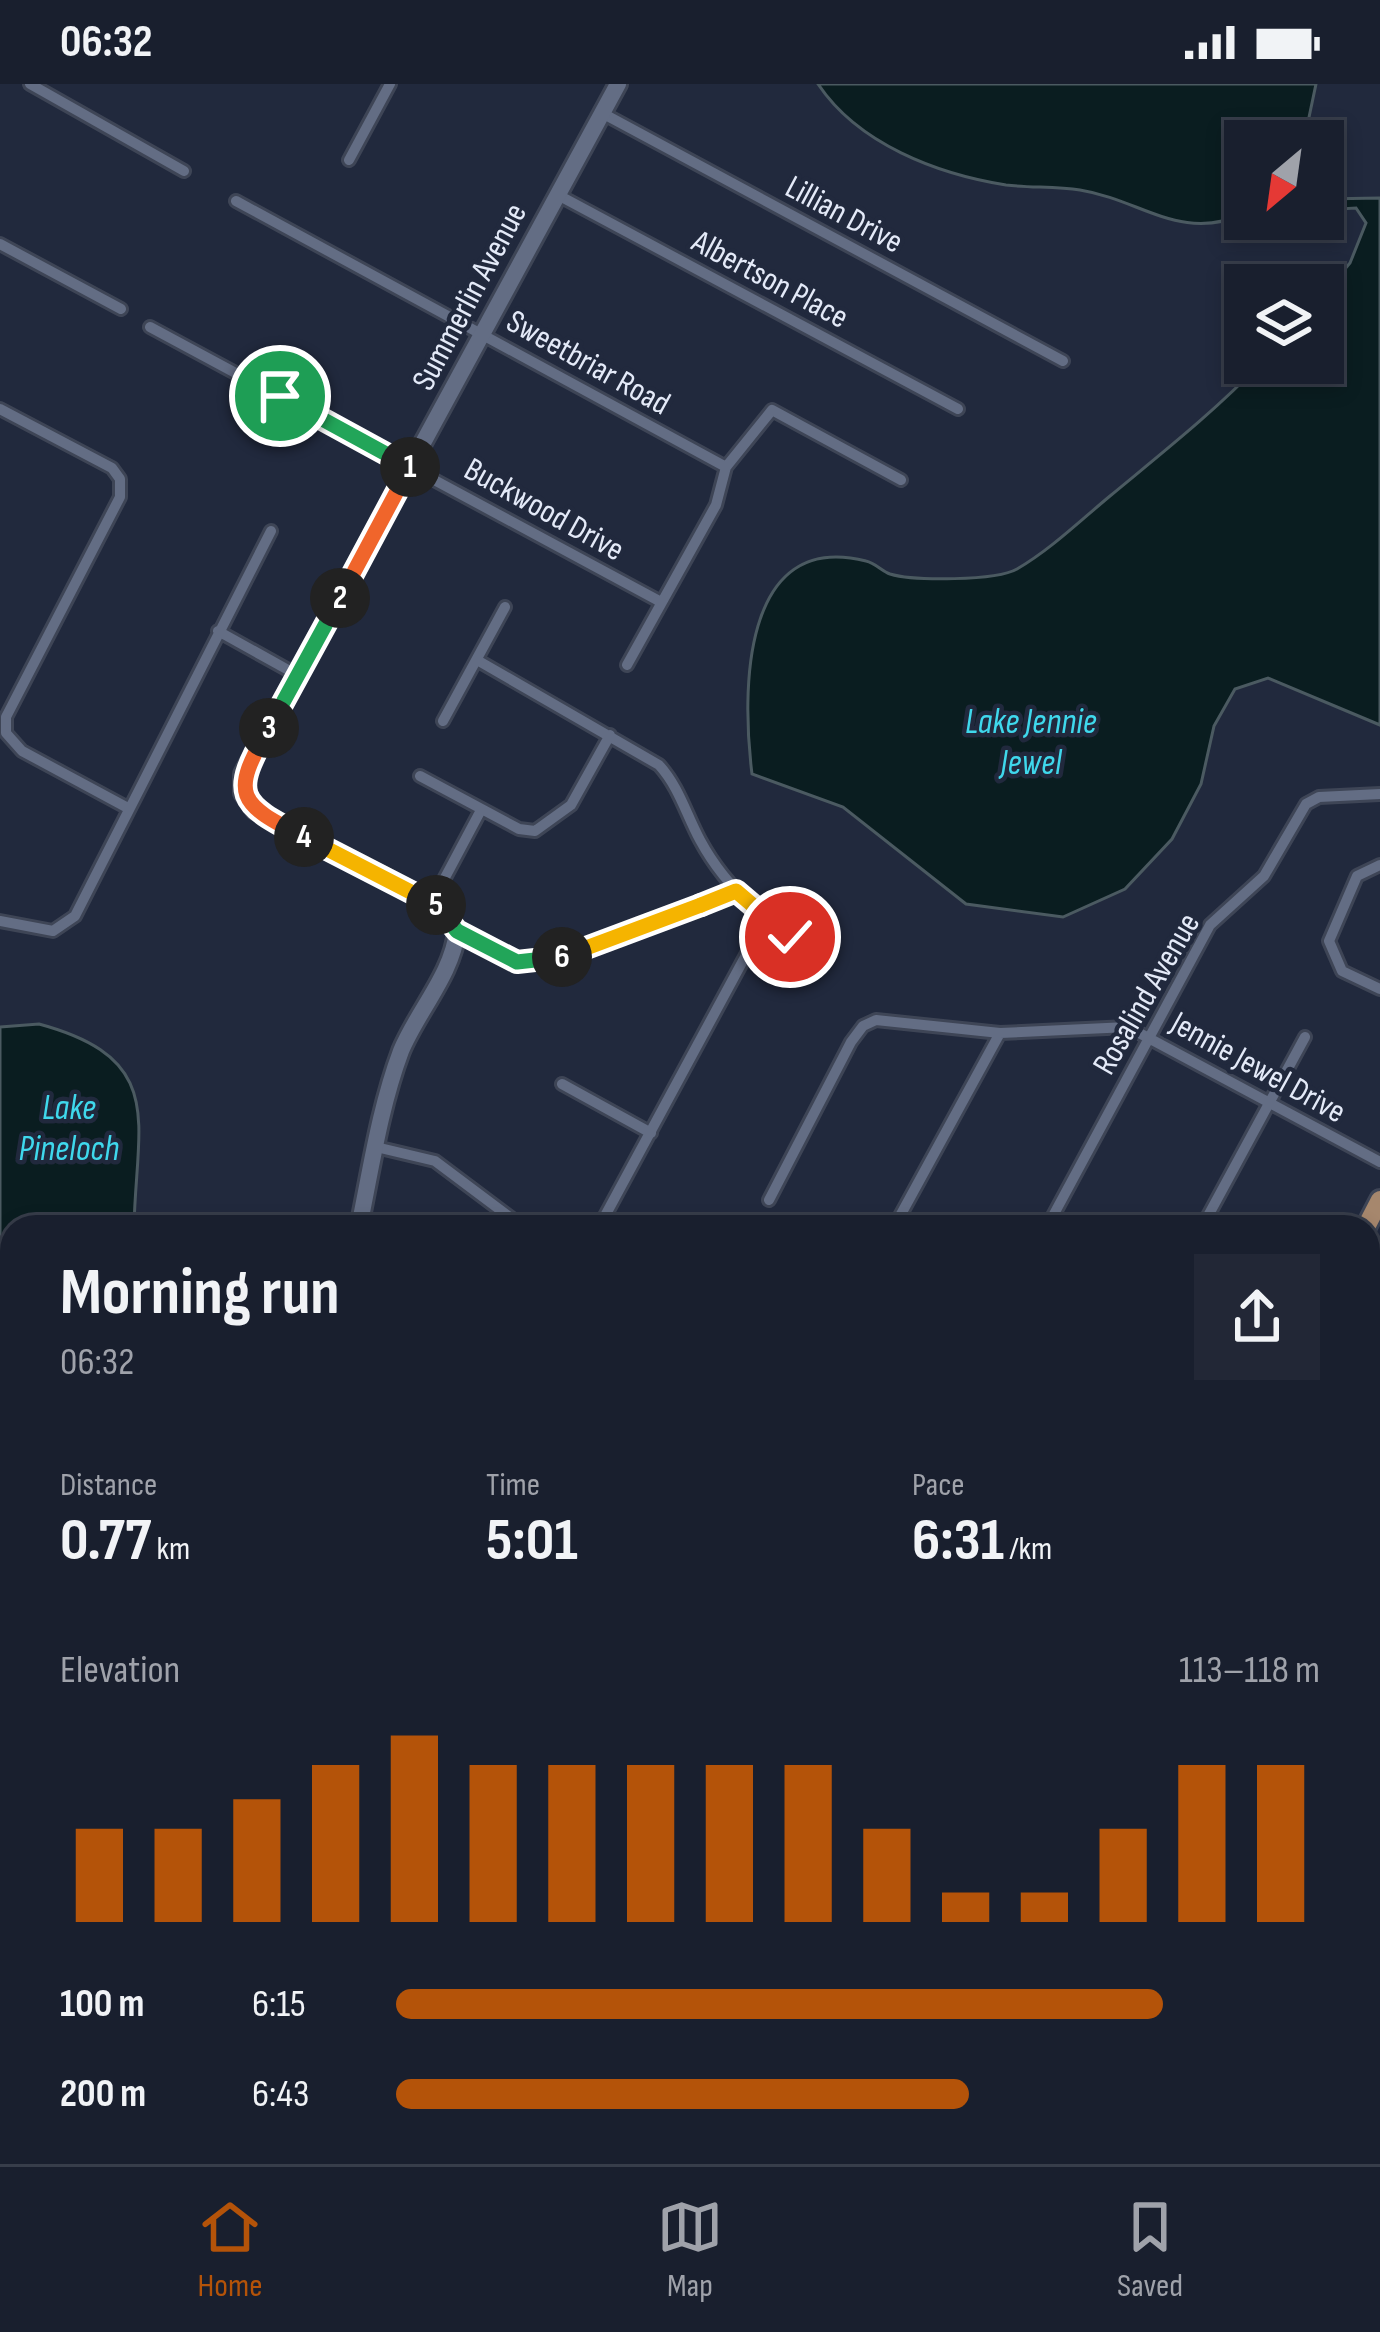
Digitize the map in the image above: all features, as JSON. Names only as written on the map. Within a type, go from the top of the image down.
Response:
[{"type":"street","points":[[30,84],[184,171]]},
{"type":"street","points":[[349,160],[390,84]]},
{"type":"street","name":"Summerlin Avenue","points":[[432,902],[266,818],[243,793],[247,766],[618,84]]},
{"type":"street","name":"Lillian Drive","points":[[602,113],[1063,361]]},
{"type":"street","name":"Albertson Place","points":[[558,195],[958,409]]},
{"type":"street","name":"Sweetbriar Road","points":[[236,201],[727,467]]},
{"type":"street","points":[[0,244],[122,309]]},
{"type":"street","name":"Buckwood Drive","points":[[150,326],[661,602]]},
{"type":"street","points":[[0,410],[112,468],[120,479],[120,497],[6,717],[6,733],[22,752],[126,807]]},
{"type":"street","points":[[628,665],[716,505],[727,467],[772,410],[901,480]]},
{"type":"street","points":[[0,921],[53,931],[75,916],[126,807],[271,531]]},
{"type":"street","points":[[443,721],[505,608]]},
{"type":"street","points":[[218,632],[299,676]]},
{"type":"street","points":[[477,660],[647,755],[672,779],[697,835],[736,891],[765,920],[823,955]]},
{"type":"street","points":[[420,776],[519,830],[535,831],[571,805],[610,735]]},
{"type":"street","name":"Rosalind Avenue","points":[[1053,1215],[1210,926],[1264,876],[1306,804],[1319,797],[1380,794]]},
{"type":"street","points":[[481,810],[432,902],[457,931],[517,962],[548,963],[736,891]]},
{"type":"street","points":[[1380,865],[1357,876],[1329,941],[1342,971],[1380,989]]},
{"type":"street","points":[[606,1215],[765,920]]},
{"type":"street","points":[[361,1215],[399,1058],[452,955],[457,931]]},
{"type":"street","name":"Jennie Jewel Drive","points":[[770,1200],[856,1033],[869,1022],[1000,1034],[1105,1024],[1150,1036],[1380,1162]]},
{"type":"street","points":[[901,1215],[1000,1034]]},
{"type":"street","points":[[1208,1215],[1305,1037]]},
{"type":"street","points":[[562,1084],[651,1133]]},
{"type":"street","points":[[376,1147],[435,1161],[508,1215]]},
{"type":"water","points":[[818,84],[1316,84],[1308,120],[1224,120],[1224,220],[1200,223],[1080,190],[1006,185],[953,173],[901,153],[855,124]]},
{"type":"water","name":"Lake Jennie Jewel","points":[[1380,198],[1380,725],[1268,678],[1235,689],[1214,726],[1201,784],[1172,839],[1125,889],[1063,917],[966,904],[843,807],[752,774],[750,663],[758,626],[772,594],[794,570],[825,558],[866,561],[901,576],[954,579],[1006,573],[1065,534],[1239,384],[1344,384],[1344,270],[1366,223],[1356,208],[1344,209],[1344,199]]},
{"type":"water","name":"Lake Pineloch","points":[[39,1024],[80,1039],[109,1056],[126,1076],[136,1100],[139,1126],[135,1215],[0,1215],[0,1027]]},
{"type":"route","points":[[280,396],[411,466],[243,774],[243,793],[255,810],[432,902],[453,920],[457,931],[517,962],[548,963],[736,891],[790,937]]}]
